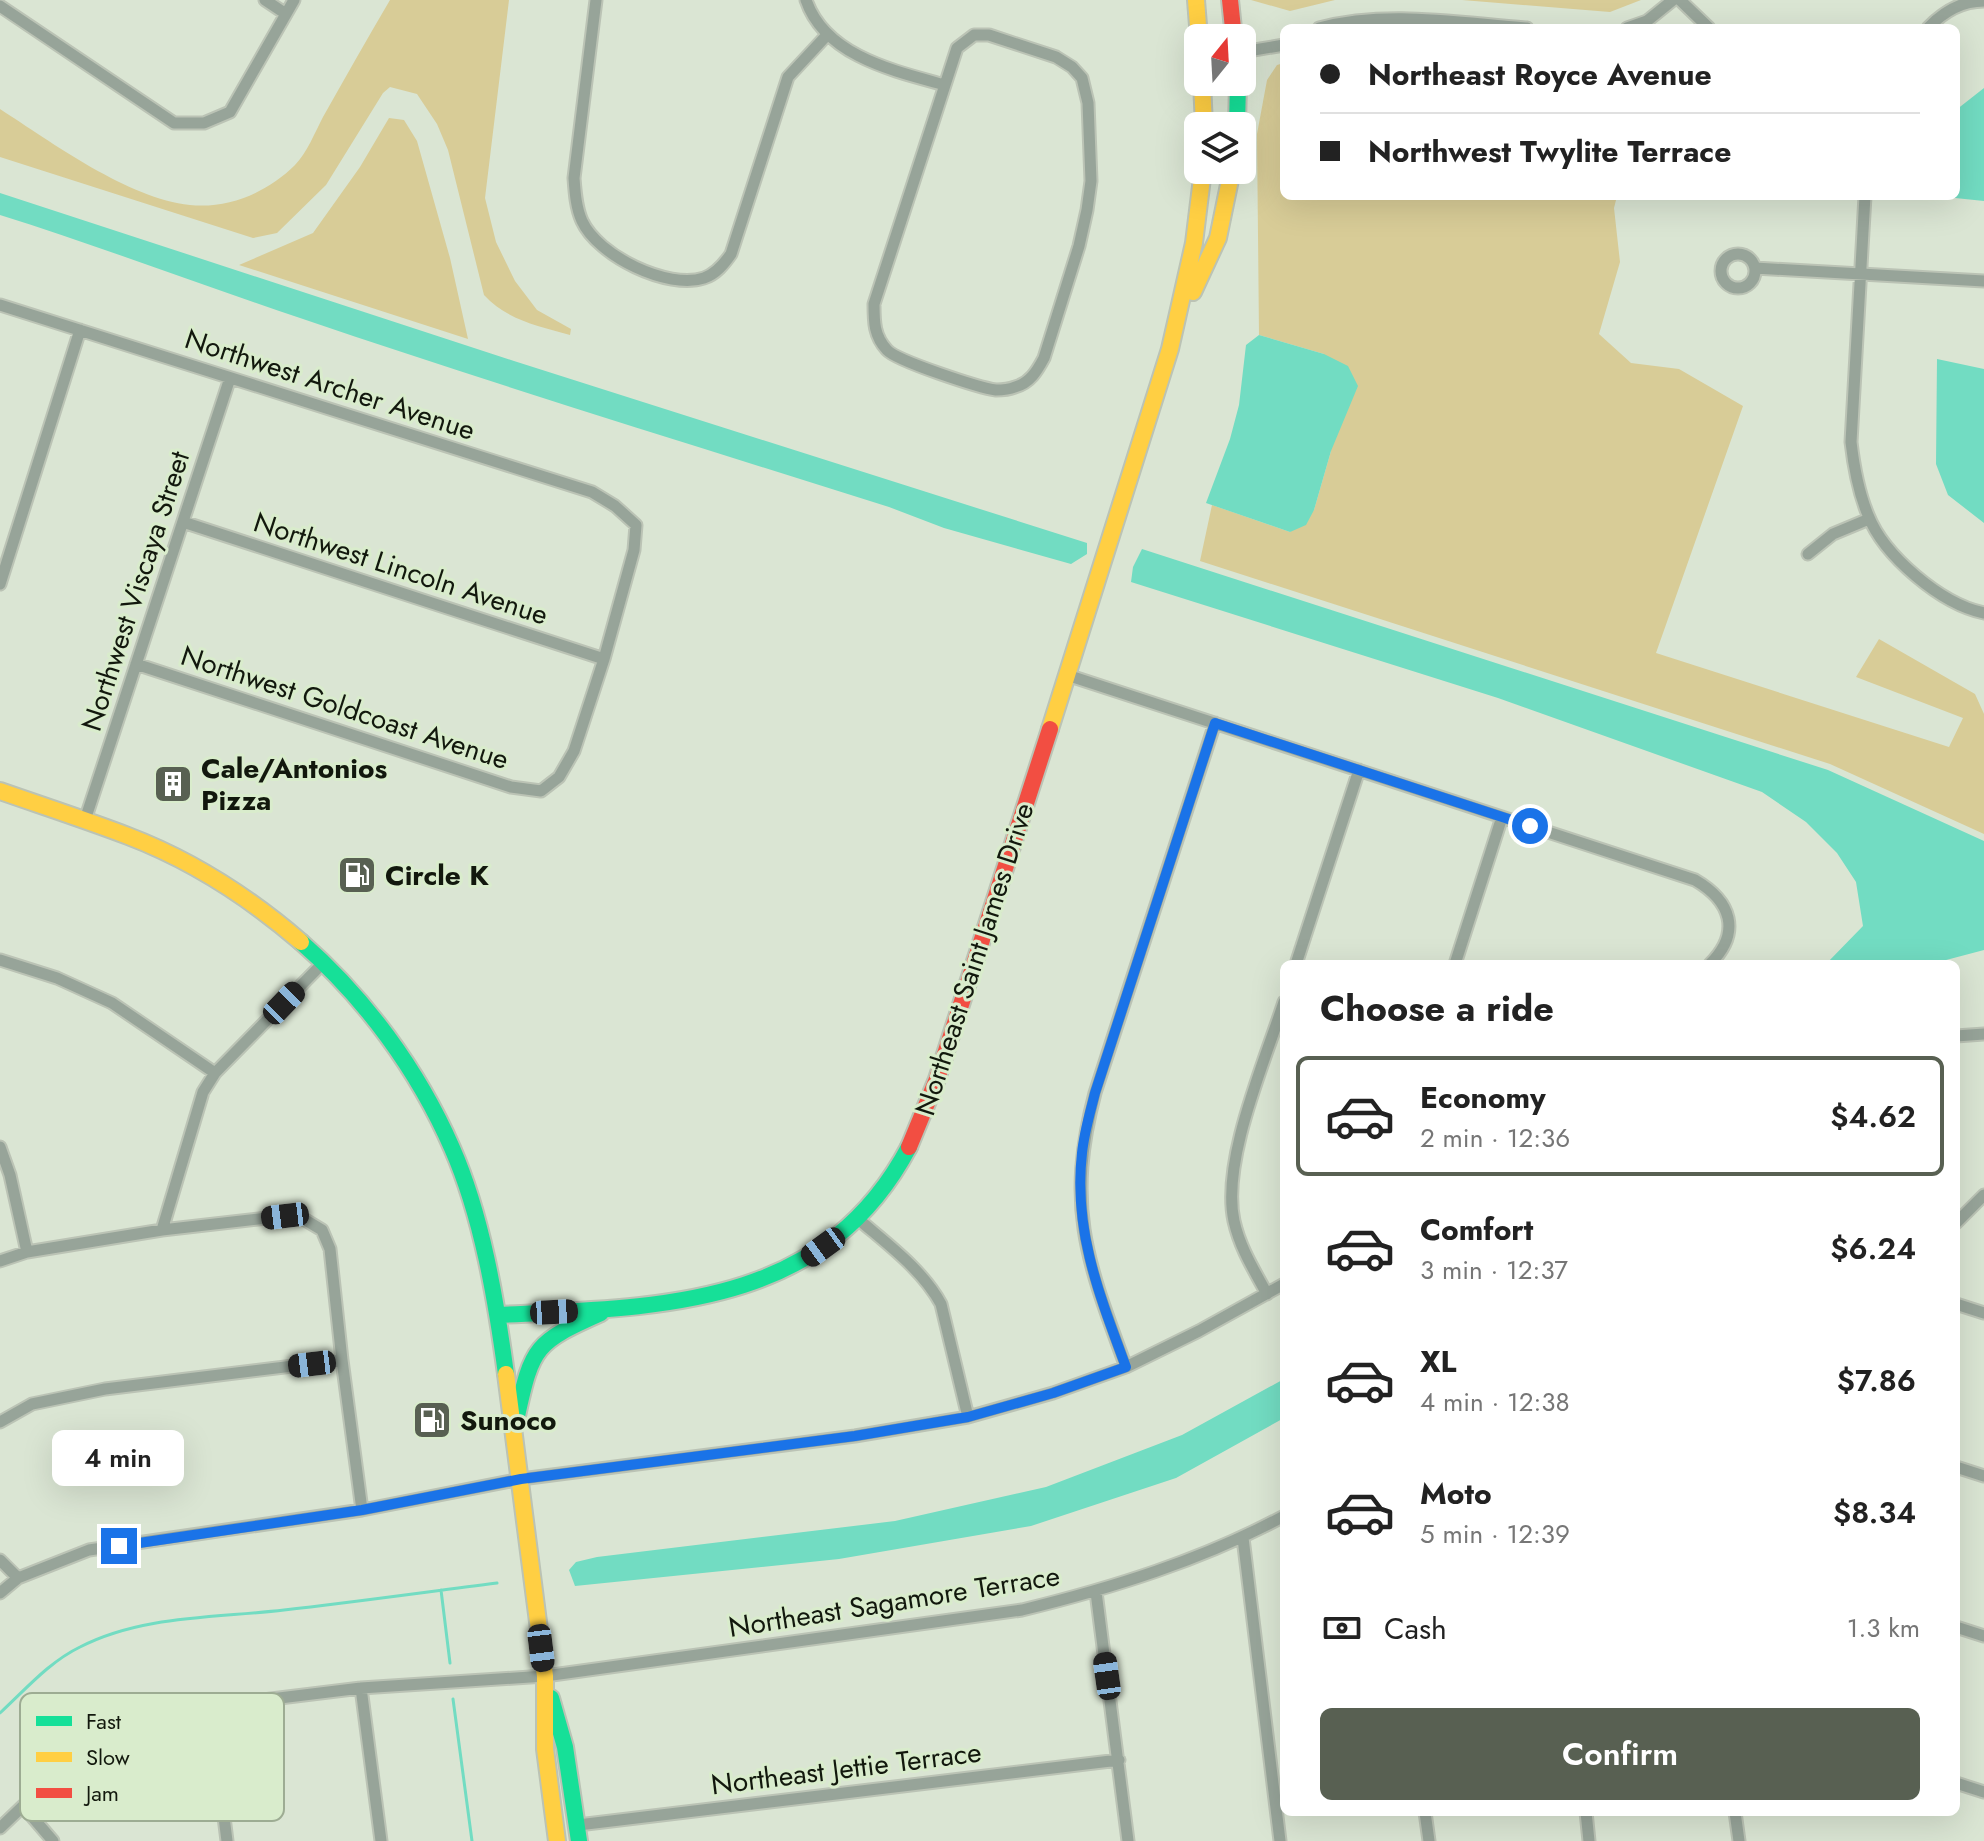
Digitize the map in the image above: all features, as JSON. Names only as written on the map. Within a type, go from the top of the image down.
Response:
[{"type":"main road","points":[[1196,0],[1198,24]]},
{"type":"main road","points":[[1230,0],[1233,24]]},
{"type":"main road","name":"Northeast Saint James Drive","points":[[498,1315],[611,1308],[709,1296],[749,1285],[805,1260],[840,1234],[892,1176],[915,1136],[957,1016],[1179,323],[1196,242],[1202,184]]},
{"type":"main road","name":"Northeast Saint James Drive","points":[[1179,323],[1218,238],[1229,184]]},
{"type":"main road","points":[[0,791],[131,837],[199,870],[266,912],[324,962],[365,1006],[418,1080],[453,1149],[475,1217],[498,1315],[545,1676],[545,1749],[557,1841]]},
{"type":"main road","points":[[515,1430],[526,1372],[534,1352],[548,1337],[611,1308]]},
{"type":"main road","points":[[545,1676],[565,1747],[579,1833]]},
{"type":"street","points":[[265,0],[286,14]]},
{"type":"street","points":[[0,6],[174,123],[204,123],[230,112],[294,0]]},
{"type":"street","points":[[596,0],[574,178],[576,201],[582,221],[607,253],[675,280],[706,277],[722,267],[731,254],[788,77],[827,35]]},
{"type":"street","points":[[806,0],[827,35],[844,49],[912,76],[945,85]]},
{"type":"street","points":[[1638,24],[1647,21],[1673,0]]},
{"type":"street","points":[[1680,0],[1705,24]]},
{"type":"street","points":[[1933,24],[1952,9],[1970,1],[1984,1]]},
{"type":"street","points":[[1333,24],[1351,19],[1394,18],[1474,24]]},
{"type":"street","points":[[989,35],[1056,57],[1072,67],[1082,78],[1088,103],[1091,181],[1079,246],[1044,358],[1036,373],[1014,388],[996,390],[904,361],[889,352],[874,325],[874,304],[945,85],[957,48],[966,38],[989,35]]},
{"type":"street","points":[[1256,50],[1280,46]]},
{"type":"street","points":[[1865,200],[1851,442],[1856,479],[1869,519],[1898,560],[1923,583],[1951,601],[1984,613]]},
{"type":"street","points":[[1755,268],[1984,281]]},
{"type":"street","name":"Northwest Archer Avenue","points":[[0,305],[592,492],[615,506],[636,525],[634,550],[604,659]]},
{"type":"street","points":[[0,584],[80,330]]},
{"type":"street","name":"Northwest Viscaya Street","points":[[85,820],[230,378]]},
{"type":"street","points":[[1808,554],[1833,534],[1869,519]]},
{"type":"street","name":"Northwest Lincoln Avenue","points":[[183,522],[604,659]]},
{"type":"street","name":"Northwest Goldcoast Avenue","points":[[136,664],[511,787],[541,791],[559,777],[574,751],[604,659]]},
{"type":"street","points":[[1067,675],[1695,880],[1712,890],[1728,917],[1726,942],[1714,960]]},
{"type":"street","points":[[1126,1367],[1093,1277],[1084,1239],[1080,1205],[1082,1152],[1095,1093],[1215,723]]},
{"type":"street","points":[[1297,960],[1359,770]]},
{"type":"street","points":[[1456,960],[1502,817]]},
{"type":"street","points":[[0,960],[57,978],[112,1003],[215,1073]]},
{"type":"street","points":[[162,1230],[203,1092],[215,1073],[324,962]]},
{"type":"street","points":[[1267,1294],[1243,1252],[1234,1220],[1231,1193],[1238,1144],[1280,1014]]},
{"type":"street","points":[[1960,1036],[1984,1034]]},
{"type":"street","points":[[0,1147],[10,1175],[27,1252]]},
{"type":"street","points":[[1960,1219],[1984,1195]]},
{"type":"street","points":[[0,1261],[27,1252],[162,1230],[285,1216],[302,1218],[322,1230],[330,1249],[362,1510]]},
{"type":"street","points":[[857,1218],[916,1271],[941,1304],[968,1417]]},
{"type":"street","points":[[0,1593],[18,1578],[89,1550],[362,1510],[521,1479],[855,1436],[968,1417],[1053,1393],[1126,1367],[1280,1286]]},
{"type":"street","points":[[1960,1305],[1984,1313]]},
{"type":"street","points":[[0,1422],[32,1404],[105,1389],[342,1360]]},
{"type":"street","points":[[1960,1468],[1984,1476]]},
{"type":"street","name":"Northeast Sagamore Terrace","points":[[284,1697],[361,1688],[545,1676],[1022,1610],[1096,1592],[1243,1538],[1280,1518]]},
{"type":"street","points":[[1243,1538],[1280,1841]]},
{"type":"street","points":[[0,1560],[18,1578]]},
{"type":"street","points":[[1096,1592],[1128,1841]]},
{"type":"street","points":[[1960,1628],[1984,1636]]},
{"type":"street","points":[[361,1688],[381,1841]]},
{"type":"street","name":"Northeast Jettie Terrace","points":[[579,1833],[1119,1760]]},
{"type":"street","points":[[1960,1784],[1984,1792]]},
{"type":"street","name":"Northeast Sagamore Terrace","points":[[0,1828],[20,1809]]},
{"type":"street","points":[[1426,1816],[1429,1841]]},
{"type":"street","points":[[1586,1816],[1589,1841]]},
{"type":"street","points":[[1736,1816],[1739,1841]]},
{"type":"street","points":[[36,1821],[53,1841]]},
{"type":"street","points":[[224,1821],[227,1841]]},
{"type":"shaded area","points":[[390,0],[509,0],[485,198],[496,242],[515,281],[537,310],[571,329],[570,335],[513,316],[484,295],[448,150],[437,124],[417,94],[390,87],[383,93],[326,185],[277,233],[253,238],[0,157],[0,109],[91,167],[166,201],[205,206],[247,197],[273,183],[299,160]]},
{"type":"shaded area","points":[[1251,0],[1335,0],[1290,11]]},
{"type":"shaded area","points":[[1462,0],[1641,0],[1610,12]]},
{"type":"shaded area","points":[[1280,64],[1280,200],[1616,200],[1614,208],[1620,262],[1599,334],[1631,363],[1679,369],[1743,406],[1656,653],[1949,747],[1963,718],[1856,677],[1879,639],[1975,694],[1984,714],[1984,834],[1830,764],[1200,561],[1212,505],[1290,532],[1314,510],[1331,451],[1324,354],[1259,335],[1257,134],[1267,80]]},
{"type":"shaded area","points":[[389,118],[404,120],[417,141],[450,258],[468,339],[239,265],[313,233],[360,167]]},
{"type":"water","points":[[1984,88],[1984,201],[1960,198],[1960,107]]},
{"type":"water","points":[[0,193],[1087,543],[1087,554],[1071,564],[944,528],[889,507],[376,343],[0,215]]},
{"type":"water","points":[[1259,335],[1324,354],[1348,366],[1358,386],[1331,451],[1314,510],[1306,525],[1290,532],[1206,503],[1239,405],[1246,345]]},
{"type":"water","points":[[1937,359],[1984,369],[1984,523],[1948,495],[1936,464]]},
{"type":"water","points":[[1142,549],[1828,770],[1984,841],[1984,950],[1946,960],[1830,960],[1863,926],[1856,882],[1837,853],[1806,822],[1762,792],[1498,698],[1131,582],[1133,567]]},
{"type":"water","points":[[1280,1381],[1280,1420],[1176,1478],[1031,1526],[839,1559],[575,1586],[569,1570],[576,1562],[597,1557],[895,1521],[1046,1487],[1182,1435]]},
{"type":"waterway","points":[[21,1693],[69,1653],[128,1629],[154,1623],[497,1583]]},
{"type":"waterway","points":[[441,1590],[450,1663]]},
{"type":"waterway","points":[[0,1713],[20,1694]]},
{"type":"waterway","points":[[453,1699],[472,1841]]},
{"type":"traffic: fast","points":[[1237,112],[1238,96]]},
{"type":"traffic: fast","points":[[301,942],[347,987],[388,1037],[423,1091],[452,1148],[480,1230],[506,1374]]},
{"type":"traffic: fast","points":[[498,1315],[618,1308],[676,1301],[732,1289],[784,1269],[831,1240],[873,1200],[909,1147]]},
{"type":"traffic: fast","points":[[517,1416],[527,1374],[540,1349],[563,1331],[601,1313]]},
{"type":"traffic: fast","points":[[551,1698],[565,1747],[579,1841]]},
{"type":"traffic: slow","points":[[1196,0],[1198,24]]},
{"type":"traffic: slow","points":[[1203,96],[1203,112]]},
{"type":"traffic: slow","points":[[1050,729],[1170,349],[1194,243],[1201,184]]},
{"type":"traffic: slow","points":[[1193,292],[1218,238],[1229,184]]},
{"type":"traffic: slow","points":[[0,791],[128,836],[174,856],[240,895],[301,942]]},
{"type":"traffic: slow","points":[[506,1374],[545,1676],[545,1749],[557,1841]]},
{"type":"traffic: jam","points":[[1230,0],[1233,24]]},
{"type":"traffic: jam","points":[[909,1147],[937,1079],[1050,729]]},
{"type":"place","name":"Cale/Antonios Pizza","points":[[173,784]]},
{"type":"place","name":"Circle K","points":[[357,875]]},
{"type":"place","name":"Sunoco","points":[[432,1420]]},
{"type":"route","points":[[119,1546],[362,1510],[521,1479],[855,1436],[968,1417],[1053,1393],[1126,1367],[1093,1277],[1084,1239],[1080,1205],[1082,1152],[1095,1093],[1215,723],[1530,826]]}]
